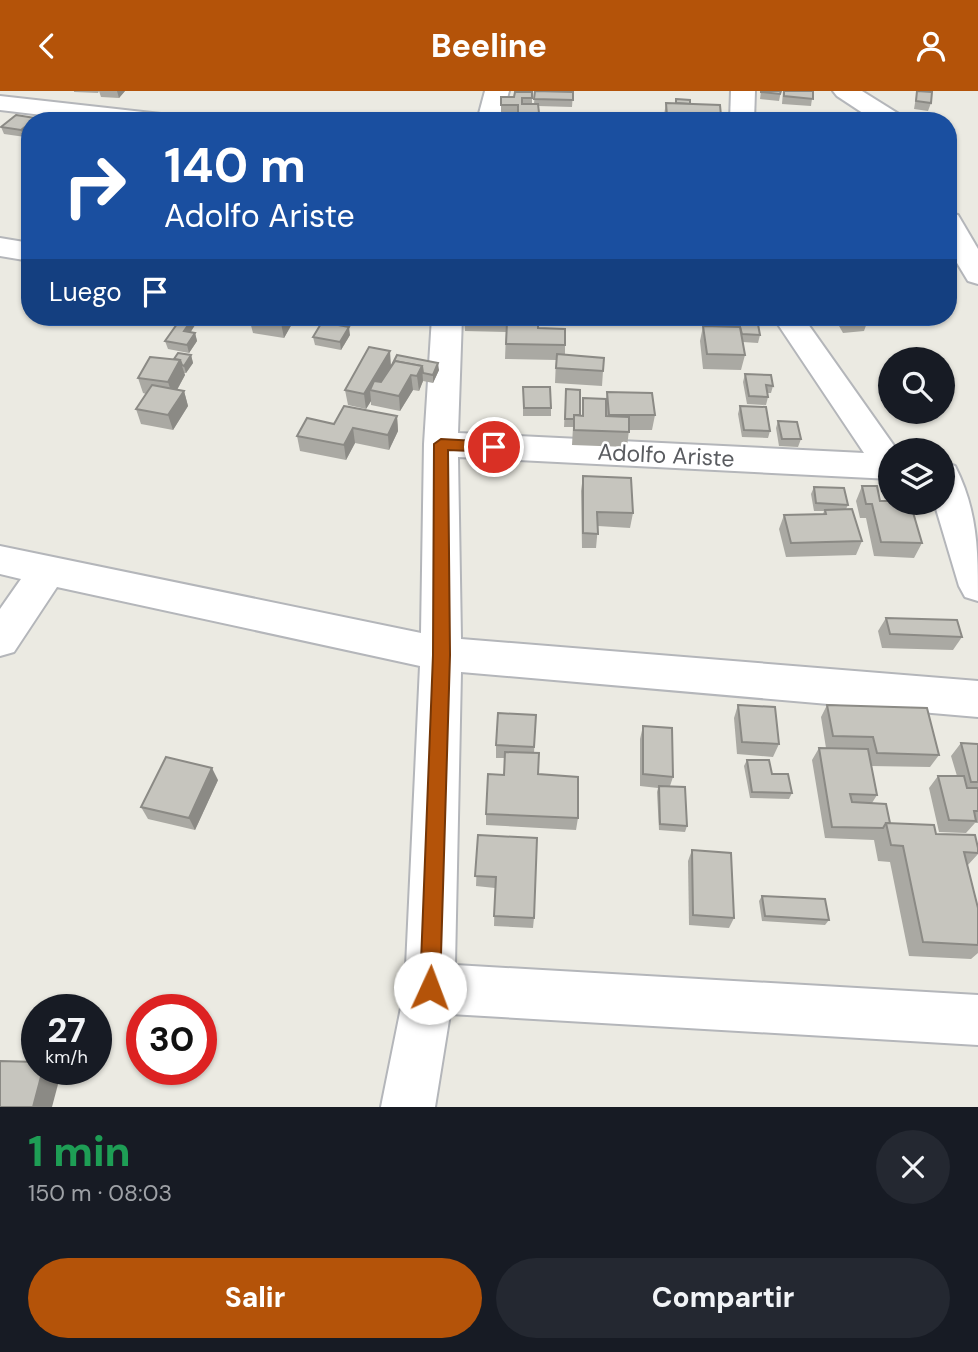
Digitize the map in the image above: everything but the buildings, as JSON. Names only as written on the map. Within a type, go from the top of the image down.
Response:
[{"type":"street","points":[[123,112],[143,91]]},
{"type":"street","points":[[491,112],[497,91]]},
{"type":"street","points":[[742,112],[743,91]]},
{"type":"street","points":[[845,91],[879,112]]},
{"type":"street","points":[[0,103],[82,112]]},
{"type":"street","points":[[957,237],[978,275]]},
{"type":"street","points":[[0,247],[21,250]]},
{"type":"street","points":[[957,282],[978,282]]},
{"type":"street","points":[[408,1107],[430,988],[442,655],[441,444],[447,326]]},
{"type":"street","points":[[794,326],[878,448]]},
{"type":"street","name":"Adolfo Ariste","points":[[441,444],[878,466]]},
{"type":"street","points":[[955,474],[978,475]]},
{"type":"street","points":[[955,512],[978,586]]},
{"type":"street","points":[[0,560],[442,655],[978,699]]},
{"type":"street","points":[[0,640],[48,570]]},
{"type":"street","points":[[430,988],[978,1020]]},
{"type":"route","points":[[430,988],[442,655],[441,444],[494,447]]}]
